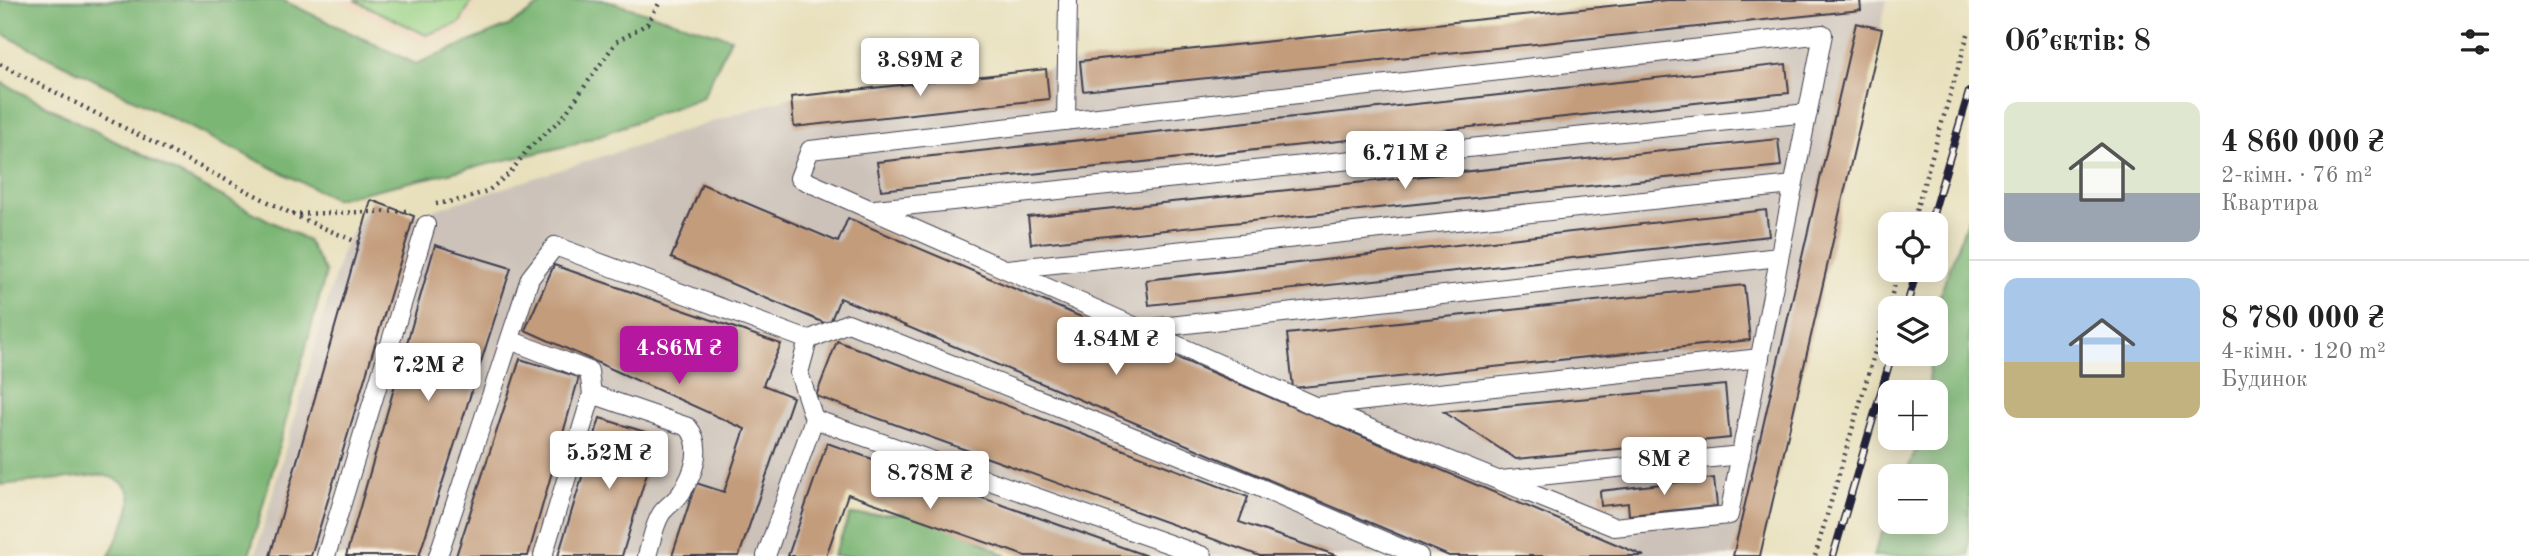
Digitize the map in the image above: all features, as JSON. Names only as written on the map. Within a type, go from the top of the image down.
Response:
[{"type":"lane","points":[[1066,121],[1068,0]]},
{"type":"lane","points":[[1823,34],[1729,515],[1614,527],[1317,407],[799,178],[810,150],[1066,121],[1823,34]]},
{"type":"lane","points":[[872,210],[1808,113]]},
{"type":"lane","points":[[1005,269],[1793,186]]},
{"type":"lane","points":[[326,556],[423,214]]},
{"type":"lane","points":[[438,556],[530,278],[555,246],[808,340],[848,323],[1249,483],[1419,556]]},
{"type":"lane","points":[[1140,329],[1779,257]]},
{"type":"lane","points":[[510,340],[589,371],[592,394],[543,556]]},
{"type":"lane","points":[[766,556],[814,419],[799,373],[808,340]]},
{"type":"lane","points":[[1317,407],[1760,358]]},
{"type":"lane","points":[[592,394],[688,427],[697,438],[698,451],[689,476],[680,494],[661,514],[647,556]]},
{"type":"lane","points":[[814,419],[1203,556]]},
{"type":"lane","points":[[1497,480],[1741,455]]},
{"type":"path","points":[[292,214],[423,214],[489,190],[510,173],[536,141],[563,117],[611,47],[647,23],[662,0]]},
{"type":"path","points":[[1916,212],[1969,31]]},
{"type":"path","points":[[0,64],[292,214],[359,243]]},
{"type":"path","points":[[1815,556],[1895,282]]},
{"type":"shaded area","points":[[335,0],[480,0],[465,31],[426,45]]},
{"type":"shaded area","points":[[1667,0],[1887,0],[1760,556],[1025,556],[848,494],[826,556],[255,556],[342,251],[371,200],[414,216],[791,97],[1046,69],[1080,61]]},
{"type":"green space","points":[[0,0],[282,0],[416,64],[510,25],[548,0],[604,0],[731,38],[703,97],[576,144],[335,199],[0,33]]},
{"type":"green space","points":[[354,0],[472,0],[460,23],[426,35]]},
{"type":"green space","points":[[0,82],[307,240],[326,273],[249,556],[109,556],[130,506],[126,487],[116,479],[100,475],[0,485]]},
{"type":"green space","points":[[1969,216],[1969,556],[1873,556],[1882,534],[1948,534],[1948,464],[1910,464],[1916,450],[1948,450],[1948,380],[1929,380],[1930,366],[1948,366],[1948,296],[1939,296],[1945,282],[1948,282],[1948,273]]},
{"type":"green space","points":[[929,513],[1007,556],[833,556],[850,515]]},
{"type":"building","points":[[1667,0],[1860,0],[1861,10],[1083,91],[1080,61]]},
{"type":"building","points":[[1856,23],[1882,29],[1760,556],[1733,556]]},
{"type":"building","points":[[1786,64],[1789,93],[881,190],[877,162]]},
{"type":"building","points":[[1046,69],[1049,99],[794,127],[791,97]]},
{"type":"building","points":[[1778,139],[1781,166],[1031,244],[1028,217]]},
{"type":"building","points":[[702,184],[838,242],[848,218],[1644,556],[1449,556],[840,298],[829,325],[671,258]]},
{"type":"building","points":[[371,200],[414,216],[311,556],[270,556]]},
{"type":"building","points":[[1766,210],[1769,236],[1149,305],[1146,280]]},
{"type":"building","points":[[435,245],[511,268],[419,556],[346,556]]},
{"type":"building","points":[[554,265],[781,344],[763,385],[793,397],[739,556],[672,556],[696,483],[724,492],[745,429],[525,330]]},
{"type":"building","points":[[1744,285],[1750,340],[1293,388],[1287,334]]},
{"type":"building","points":[[837,341],[1248,497],[1239,522],[1338,556],[1260,556],[816,396]]},
{"type":"building","points":[[520,359],[579,377],[528,556],[456,556]]},
{"type":"building","points":[[1725,385],[1730,438],[1516,459],[1444,412]]},
{"type":"building","points":[[600,418],[658,436],[622,556],[558,556]]},
{"type":"building","points":[[827,443],[1147,556],[1025,556],[848,494],[826,556],[788,556]]},
{"type":"building","points":[[1714,478],[1717,506],[1629,515],[1628,503],[1601,506],[1600,491]]},
{"type":"railway","points":[[1934,212],[1969,92]]},
{"type":"railway","points":[[1909,296],[1914,282]]},
{"type":"railway","points":[[1833,556],[1888,366]]}]
